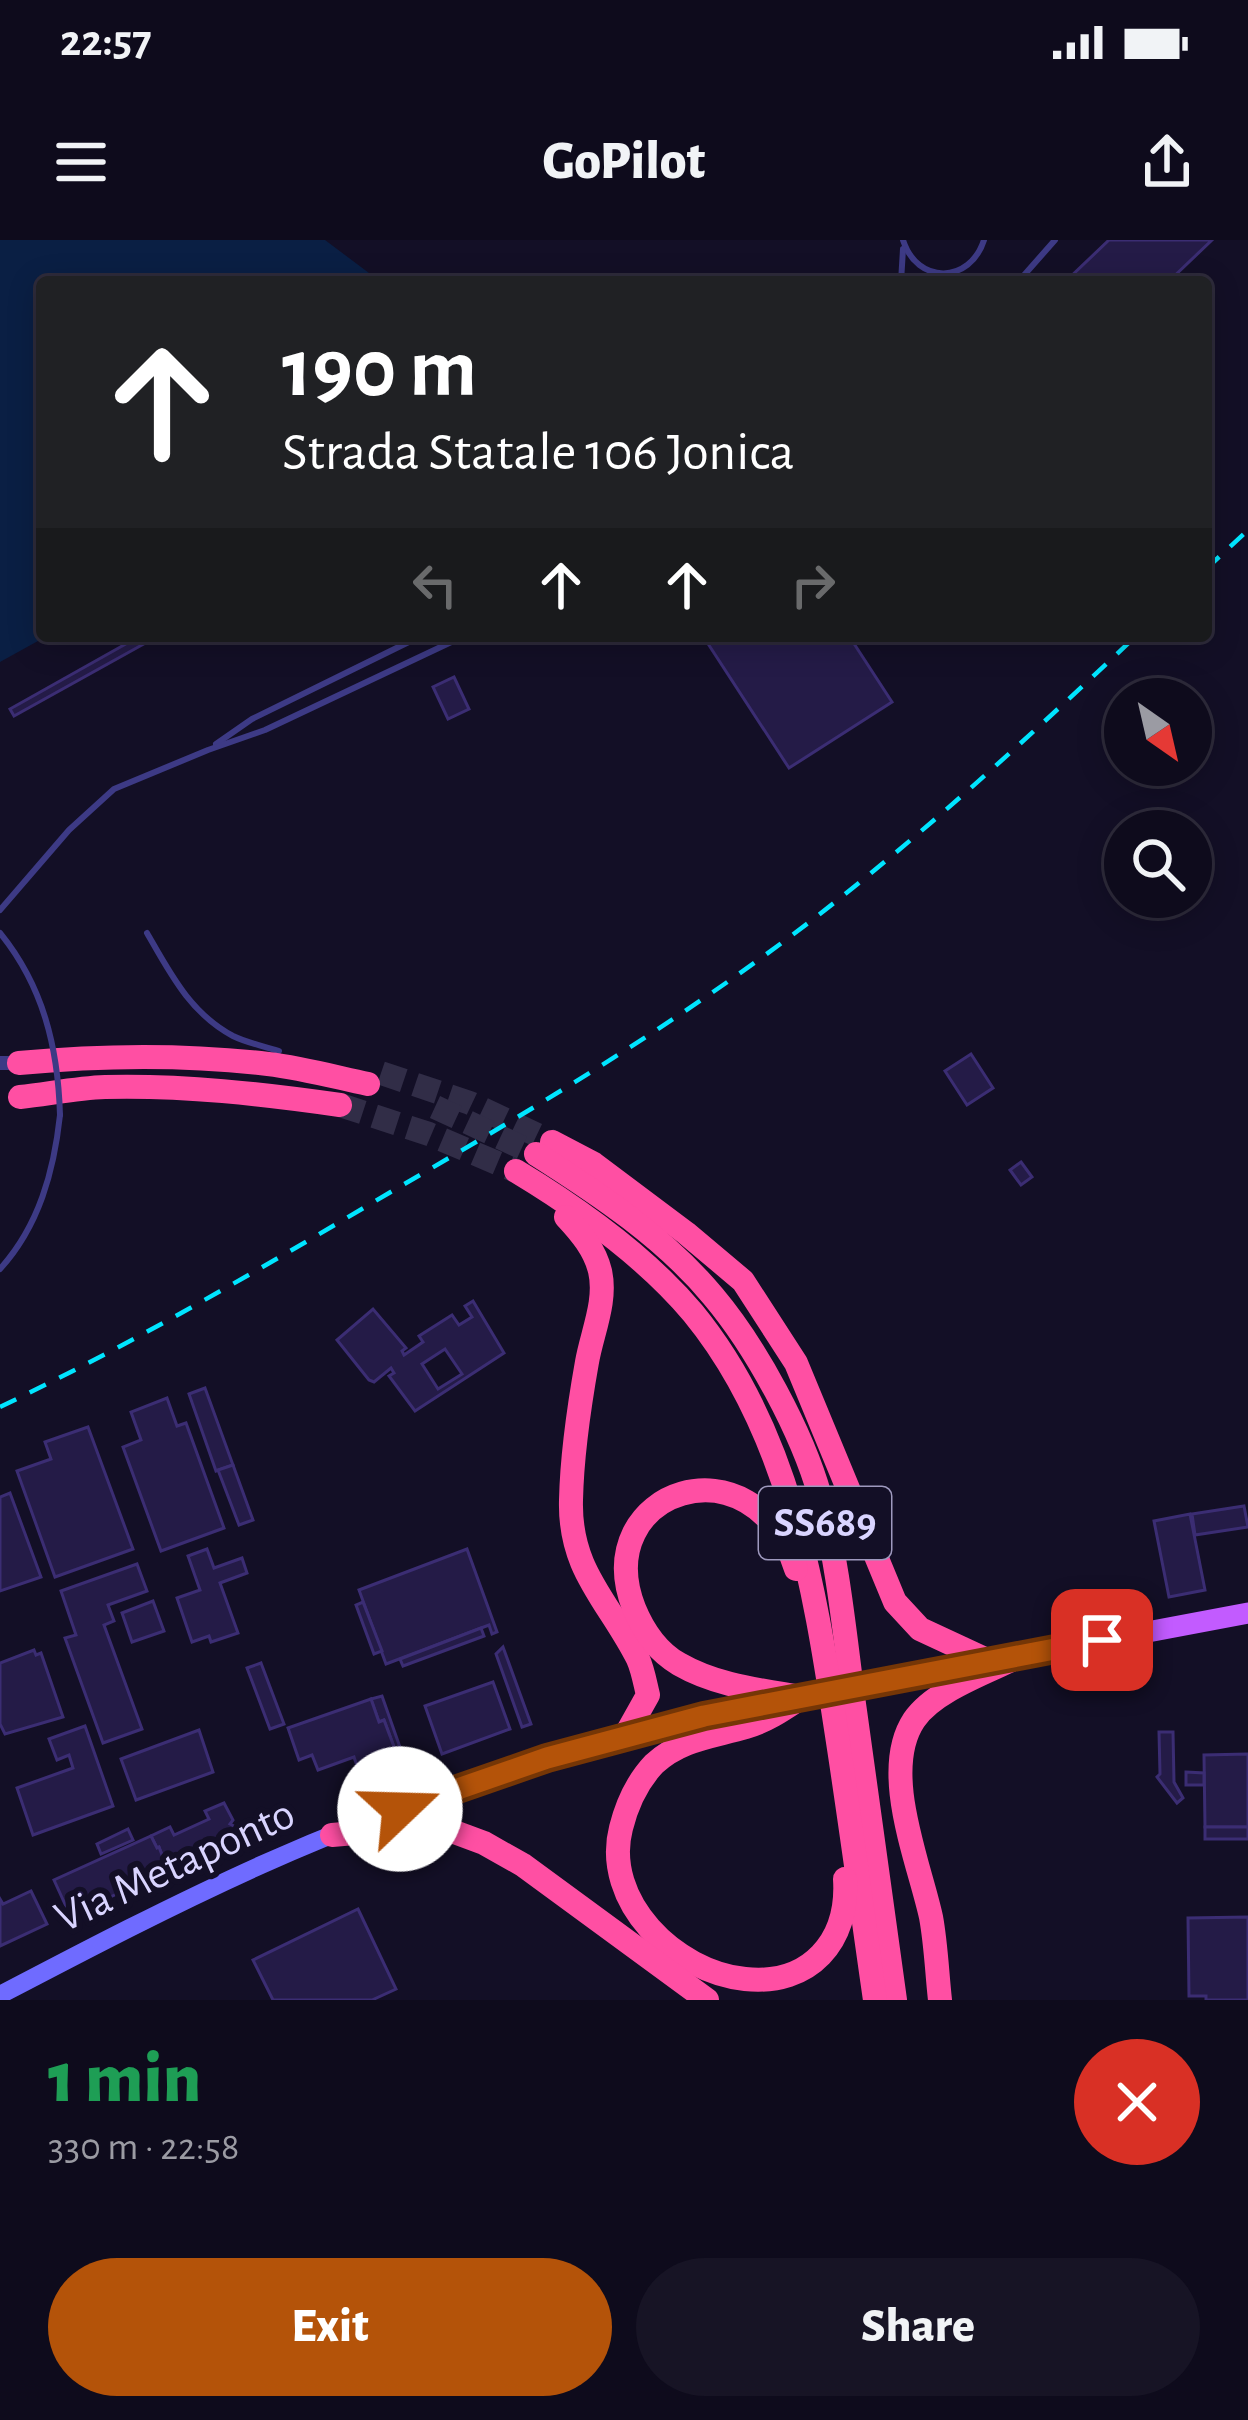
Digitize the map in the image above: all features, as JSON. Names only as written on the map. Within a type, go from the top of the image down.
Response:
[{"type":"highway","points":[[9,1063],[279,1051],[375,1078],[180,1056]]},
{"type":"highway","points":[[10,1100],[100,1087],[153,1087],[340,1105]]},
{"type":"highway","name":"SS689","points":[[895,2000],[832,1559],[820,1495],[790,1418],[713,1295],[653,1237],[544,1148],[594,1164],[743,1281],[796,1364],[895,1603],[920,1629],[1003,1660]]},
{"type":"highway","name":"SS689","points":[[625,1736],[648,1695],[639,1661],[574,1547],[571,1502],[580,1404],[600,1313],[602,1276],[593,1250],[571,1221],[516,1171],[638,1258],[693,1313],[764,1431],[789,1496],[819,1618],[875,2000]]},
{"type":"highway","points":[[807,1696],[722,1682],[666,1655],[642,1625],[630,1596],[627,1561],[636,1529],[661,1503],[689,1491],[706,1488],[740,1497],[769,1519],[781,1536],[819,1618]]},
{"type":"highway","points":[[940,2000],[932,1922],[902,1796],[901,1749],[915,1718],[947,1691],[1003,1660]]},
{"type":"highway","points":[[807,1696],[762,1721],[680,1745],[644,1777],[626,1810],[618,1840],[622,1883],[634,1910],[668,1944],[727,1976],[778,1976],[819,1958],[836,1936],[844,1911],[846,1881],[837,1814],[844,1780]]},
{"type":"highway","points":[[332,1835],[448,1830],[484,1843],[523,1864],[707,2000]]},
{"type":"main road","points":[[807,1696],[1248,1613]]},
{"type":"main road","name":"Via Metaponto","points":[[0,1994],[177,1904],[332,1835],[469,1783],[625,1736],[807,1696]]},
{"type":"lane","points":[[1023,276],[1055,240]]},
{"type":"lane","points":[[958,276],[985,241]]},
{"type":"lane","points":[[902,242],[924,269],[944,274],[964,268]]},
{"type":"lane","points":[[901,276],[902,242]]},
{"type":"lane","points":[[208,750],[252,718],[409,642]]},
{"type":"lane","points":[[0,910],[70,830],[114,789],[265,730],[451,642]]},
{"type":"lane","points":[[0,933],[29,977],[46,1017],[58,1070],[60,1115],[40,1206],[0,1269]]},
{"type":"lane","points":[[147,933],[202,1016],[236,1037],[279,1051]]},
{"type":"water","points":[[0,240],[325,240],[373,276],[36,276],[36,642],[0,662]]},
{"type":"building","points":[[1109,240],[1212,240],[1174,276],[1071,276]]},
{"type":"building","points":[[129,642],[147,642],[14,716],[10,709]]},
{"type":"building","points":[[707,642],[853,642],[892,702],[789,768]]},
{"type":"building","points":[[454,677],[469,709],[448,719],[433,687]]},
{"type":"building","points":[[971,1054],[993,1088],[967,1105],[945,1071]]},
{"type":"building","points":[[1021,1162],[1032,1177],[1021,1185],[1010,1170]]},
{"type":"building","points":[[473,1301],[504,1353],[415,1411],[389,1376],[394,1373],[391,1368],[374,1382],[369,1380],[337,1340],[373,1309],[406,1348],[404,1355],[423,1342],[419,1336],[452,1315],[459,1325],[472,1317],[465,1306]],"holes":[[[445,1349],[462,1374],[438,1389],[422,1364]]]},
{"type":"building","points":[[205,1388],[233,1465],[216,1471],[189,1394]]},
{"type":"building","points":[[167,1398],[177,1426],[186,1423],[224,1528],[161,1551],[123,1447],[141,1440],[131,1412]]},
{"type":"building","points":[[88,1427],[133,1549],[55,1577],[17,1471],[51,1459],[45,1442]]},
{"type":"building","points":[[233,1465],[253,1520],[239,1525],[218,1470]]},
{"type":"building","points":[[10,1493],[41,1577],[0,1591],[0,1497]]},
{"type":"building","points":[[1244,1506],[1248,1527],[1195,1535],[1192,1514]]},
{"type":"building","points":[[1190,1514],[1205,1590],[1169,1597],[1154,1521]]},
{"type":"building","points":[[207,1549],[214,1568],[242,1558],[247,1573],[220,1583],[238,1633],[211,1642],[209,1636],[192,1642],[177,1598],[200,1590],[188,1556]]},
{"type":"building","points":[[467,1549],[497,1632],[492,1634],[489,1625],[386,1664],[359,1590]]},
{"type":"building","points":[[137,1564],[147,1591],[108,1605],[114,1621],[104,1625],[142,1729],[103,1743],[65,1638],[76,1635],[61,1591]]},
{"type":"building","points":[[153,1601],[164,1631],[132,1642],[122,1613]]},
{"type":"building","points":[[363,1602],[382,1651],[374,1654],[356,1605]]},
{"type":"building","points":[[481,1628],[484,1636],[403,1666],[400,1659]]},
{"type":"building","points":[[503,1647],[531,1724],[522,1727],[496,1654]]},
{"type":"building","points":[[34,1650],[36,1655],[41,1653],[63,1717],[5,1734],[0,1724],[0,1663]]},
{"type":"building","points":[[261,1663],[284,1724],[270,1729],[247,1668]]},
{"type":"building","points":[[493,1682],[510,1729],[442,1754],[425,1706]]},
{"type":"building","points":[[382,1696],[402,1753],[397,1755],[371,1699]]},
{"type":"building","points":[[371,1699],[397,1755],[358,1769],[354,1757],[318,1770],[312,1755],[299,1760],[288,1728]]},
{"type":"building","points":[[85,1726],[113,1806],[33,1835],[17,1788],[73,1768],[69,1755],[57,1760],[49,1739]]},
{"type":"building","points":[[199,1730],[213,1772],[136,1800],[121,1759]]},
{"type":"building","points":[[1159,1732],[1173,1732],[1174,1782],[1183,1798],[1177,1803],[1157,1777]]},
{"type":"building","points":[[1248,1754],[1248,1827],[1205,1827],[1204,1755]]},
{"type":"building","points":[[1186,1772],[1204,1773],[1204,1785],[1186,1785]]},
{"type":"building","points":[[224,1803],[233,1820],[230,1824],[244,1845],[171,1878],[151,1836],[170,1827],[174,1835],[209,1819],[205,1811]]},
{"type":"building","points":[[1205,1827],[1248,1827],[1248,1839],[1205,1839]]},
{"type":"building","points":[[128,1829],[133,1840],[101,1854],[97,1844]]},
{"type":"building","points":[[151,1836],[168,1871],[70,1915],[54,1880]]},
{"type":"building","points":[[31,1891],[47,1924],[0,1946],[0,1899],[3,1904]]},
{"type":"building","points":[[358,1909],[396,1989],[372,2000],[273,2000],[253,1960]]},
{"type":"building","points":[[1248,1917],[1248,2000],[1189,1996],[1188,1918]]},
{"type":"tunnel","points":[[381,1073],[470,1103],[552,1142]]},
{"type":"tunnel","points":[[340,1105],[429,1134],[516,1171]]},
{"type":"tunnel","points":[[435,1107],[536,1154]]},
{"type":"railway","points":[[1212,563],[1248,530]]},
{"type":"railway","points":[[0,1407],[293,1249],[660,1028],[816,917],[899,850],[1130,642]]},
{"type":"route","points":[[400,1809],[547,1758],[704,1716],[1102,1640]]}]
